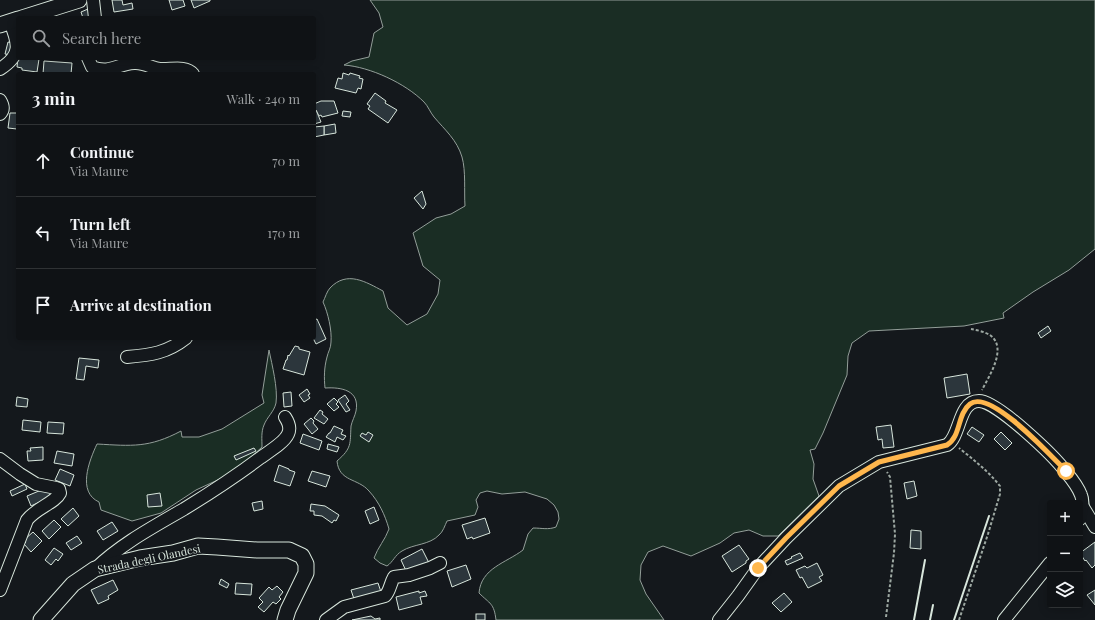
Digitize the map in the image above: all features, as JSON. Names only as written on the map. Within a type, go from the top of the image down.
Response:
[{"type":"main road","points":[[28,16],[79,0]]},
{"type":"main road","name":"Strada degli Olandesi","points":[[41,620],[73,584],[95,569],[140,558],[173,553],[198,546],[257,550],[289,550],[302,556],[306,564],[306,573],[288,617]]},
{"type":"street","points":[[93,0],[96,16]]},
{"type":"street","points":[[12,21],[16,38]]},
{"type":"street","points":[[0,70],[14,59],[16,51]]},
{"type":"street","points":[[89,60],[92,67],[100,70],[112,69],[132,63],[141,63],[160,69],[186,70],[191,72]]},
{"type":"street","points":[[0,100],[3,109],[0,114]]},
{"type":"street","points":[[127,356],[154,355],[175,347],[184,340]]},
{"type":"street","points":[[718,620],[738,596],[758,568],[839,486],[879,462],[947,445],[952,442],[959,421],[966,408],[972,403],[979,401],[989,403],[1022,428],[1066,471],[1081,495],[1081,500]]},
{"type":"street","points":[[95,569],[111,554],[237,475],[278,444],[288,435],[290,428],[285,417]]},
{"type":"street","points":[[0,459],[36,484],[59,489],[60,493],[55,499],[31,514],[27,520],[0,590]]},
{"type":"street","points":[[1083,515],[1095,527]]},
{"type":"street","points":[[326,620],[344,608],[385,596],[389,592],[394,577],[409,575],[440,563]]},
{"type":"street","points":[[1004,620],[1047,567]]},
{"type":"path","points":[[971,329],[990,335],[997,343],[998,356],[980,394],[979,401]]},
{"type":"path","points":[[952,442],[974,459],[994,478],[1000,486],[1000,494],[988,534],[959,620]]},
{"type":"path","points":[[879,462],[885,467],[890,477],[895,534],[886,617]]},
{"type":"green space","points":[[370,0],[1095,0],[1095,249],[1069,270],[1033,292],[1003,313],[1004,318],[964,326],[869,331],[852,343],[848,356],[847,375],[823,433],[815,449],[810,450],[814,464],[813,479],[819,496],[778,536],[763,536],[749,530],[734,533],[720,543],[691,556],[663,546],[648,552],[641,565],[640,580],[646,594],[664,620],[496,620],[493,607],[479,593],[484,578],[495,567],[523,550],[528,534],[533,528],[548,529],[556,527],[559,519],[558,512],[554,505],[547,499],[525,492],[502,494],[487,491],[480,493],[476,500],[478,507],[475,515],[447,521],[442,532],[431,541],[402,551],[387,566],[374,558],[389,529],[381,509],[373,495],[365,487],[345,476],[338,468],[337,461],[348,449],[351,426],[356,413],[356,404],[355,398],[348,391],[337,388],[325,388],[324,377],[327,355],[331,346],[331,332],[323,302],[327,293],[336,283],[343,280],[356,279],[383,291],[388,308],[407,325],[427,314],[438,294],[440,280],[423,266],[413,233],[436,218],[451,214],[465,206],[464,168],[460,151],[454,140],[425,104],[407,88],[387,77],[365,69],[344,65],[352,61],[369,57],[374,33],[383,27],[379,13]]},
{"type":"green space","points":[[269,350],[275,384],[276,403],[263,428],[262,447],[249,459],[222,478],[196,490],[161,513],[132,521],[101,510],[99,502],[92,497],[88,491],[87,484],[88,467],[97,444],[140,445],[170,437],[181,431],[182,437],[199,437],[222,429],[264,403],[262,395]]},
{"type":"building","points":[[112,0],[122,0],[123,5],[132,3],[133,9],[114,12]]},
{"type":"building","points":[[169,0],[183,0],[185,6],[172,10]]},
{"type":"building","points":[[191,0],[210,0],[210,1],[194,8]]},
{"type":"building","points":[[88,9],[90,16],[82,16],[81,12]]},
{"type":"building","points":[[8,42],[14,43],[11,55],[5,54]]},
{"type":"building","points":[[18,60],[39,60],[37,72],[22,70],[22,68],[17,67]]},
{"type":"building","points":[[44,61],[72,63],[71,72],[43,72]]},
{"type":"building","points":[[343,73],[349,75],[350,73],[360,76],[359,78],[363,79],[361,89],[358,88],[356,93],[335,88],[338,78],[342,79]]},
{"type":"building","points":[[375,93],[386,101],[385,103],[397,110],[388,123],[368,109],[370,106],[367,104]]},
{"type":"building","points":[[321,101],[334,101],[338,113],[322,117],[321,115],[319,116],[316,110],[316,103]]},
{"type":"building","points":[[316,110],[321,122],[316,123]]},
{"type":"building","points":[[343,111],[351,112],[350,117],[342,116]]},
{"type":"building","points":[[10,113],[16,113],[16,129],[8,128]]},
{"type":"building","points":[[335,124],[336,133],[324,135],[324,126]]},
{"type":"building","points":[[324,126],[324,135],[316,137],[316,127]]},
{"type":"building","points":[[422,191],[426,204],[423,209],[414,198]]},
{"type":"building","points":[[316,319],[326,339],[316,344],[314,340],[316,340]]},
{"type":"building","points":[[1048,326],[1051,331],[1041,338],[1038,333]]},
{"type":"building","points":[[295,346],[299,347],[299,349],[310,352],[304,375],[283,369],[288,355],[289,356]]},
{"type":"building","points":[[79,358],[99,360],[98,368],[86,366],[84,380],[76,379]]},
{"type":"building","points":[[967,374],[970,394],[947,398],[944,378]]},
{"type":"building","points":[[307,389],[310,394],[308,395],[310,398],[304,402],[299,395]]},
{"type":"building","points":[[291,392],[292,406],[284,407],[283,393]]},
{"type":"building","points":[[345,395],[349,401],[346,404],[350,410],[346,412],[338,400]]},
{"type":"building","points":[[17,397],[28,399],[27,407],[16,406]]},
{"type":"building","points":[[334,398],[338,402],[336,404],[339,407],[334,411],[327,404]]},
{"type":"building","points":[[320,410],[328,419],[324,424],[314,418]]},
{"type":"building","points":[[311,418],[318,429],[312,434],[304,424]]},
{"type":"building","points":[[23,420],[41,422],[40,432],[22,430]]},
{"type":"building","points":[[48,422],[64,423],[63,434],[47,433]]},
{"type":"building","points":[[891,425],[894,447],[883,448],[882,439],[878,440],[876,427]]},
{"type":"building","points":[[334,426],[343,430],[341,434],[346,436],[343,440],[337,437],[335,442],[326,437]]},
{"type":"building","points":[[972,427],[984,435],[979,442],[967,434]]},
{"type":"building","points":[[368,432],[373,435],[369,442],[360,436],[362,433],[366,435]]},
{"type":"building","points":[[1001,432],[1012,443],[1005,450],[994,439]]},
{"type":"building","points":[[303,434],[322,441],[319,450],[300,443]]},
{"type":"building","points":[[328,444],[339,447],[337,452],[327,449]]},
{"type":"building","points":[[43,447],[43,460],[28,461],[27,451],[31,451],[30,448]]},
{"type":"building","points":[[254,448],[256,451],[236,460],[234,456]]},
{"type":"building","points":[[57,451],[74,454],[72,466],[54,463]]},
{"type":"building","points":[[279,465],[295,472],[290,486],[274,481]]},
{"type":"building","points":[[60,469],[74,475],[70,486],[55,480]]},
{"type":"building","points":[[312,471],[330,476],[326,487],[308,481]]},
{"type":"building","points":[[914,481],[917,496],[907,499],[904,483]]},
{"type":"building","points":[[25,484],[27,489],[12,496],[10,491]]},
{"type":"building","points":[[46,488],[51,490],[52,494],[49,495],[50,497],[31,506],[27,496]]},
{"type":"building","points":[[160,493],[162,506],[148,507],[147,495]]},
{"type":"building","points":[[262,501],[263,509],[254,511],[252,503]]},
{"type":"building","points":[[311,504],[325,506],[339,515],[336,521],[334,520],[332,523],[322,516],[314,515],[314,511],[310,511]]},
{"type":"building","points":[[374,507],[379,520],[370,524],[365,511]]},
{"type":"building","points":[[73,508],[79,516],[68,526],[61,519]]},
{"type":"building","points":[[485,518],[490,533],[473,539],[472,537],[467,539],[462,525]]},
{"type":"building","points":[[54,520],[61,527],[49,539],[42,531]]},
{"type":"building","points":[[112,522],[118,531],[103,540],[97,531]]},
{"type":"building","points":[[911,530],[921,531],[921,549],[910,548]]},
{"type":"building","points":[[33,532],[42,541],[31,552],[24,544],[26,542],[24,540]]},
{"type":"building","points":[[77,536],[82,543],[71,550],[66,543]]},
{"type":"building","points":[[1095,542],[1095,565],[1092,568],[1083,558],[1083,551]]},
{"type":"building","points":[[739,545],[749,559],[746,563],[732,572],[722,556]]},
{"type":"building","points":[[54,548],[63,554],[58,561],[56,559],[51,565],[45,560]]},
{"type":"building","points":[[422,549],[429,563],[407,573],[401,560]]},
{"type":"building","points":[[800,553],[803,558],[787,565],[785,561]]},
{"type":"building","points":[[817,563],[823,575],[819,577],[822,581],[808,588],[796,570],[805,566],[807,568]]},
{"type":"building","points":[[466,565],[471,579],[452,587],[447,571]]},
{"type":"building","points":[[221,579],[229,584],[227,588],[219,584]]},
{"type":"building","points":[[113,580],[118,590],[108,596],[109,599],[98,604],[91,590]]},
{"type":"building","points":[[236,583],[252,584],[251,595],[235,594]]},
{"type":"building","points":[[378,583],[381,592],[354,599],[351,590]]},
{"type":"building","points":[[277,586],[283,592],[279,597],[281,599],[276,604],[273,602],[264,612],[258,607],[263,602],[259,598],[269,587],[272,590]]},
{"type":"building","points":[[1095,590],[1095,605],[1087,595]]},
{"type":"building","points":[[419,591],[419,593],[425,591],[427,596],[420,597],[422,604],[399,610],[396,597]]},
{"type":"building","points":[[784,593],[792,602],[781,612],[772,603]]},
{"type":"building","points":[[476,614],[485,614],[485,620],[476,620]]},
{"type":"building","points":[[371,616],[375,619],[380,618],[380,620],[352,620]]},
{"type":"wall","points":[[954,620],[989,516]]},
{"type":"wall","points":[[914,620],[925,560]]},
{"type":"wall","points":[[930,620],[933,605]]},
{"type":"route","points":[[758,568],[839,486],[879,462],[947,445],[952,442],[959,421],[966,408],[972,403],[979,401],[989,403],[1022,428],[1066,471]]}]
